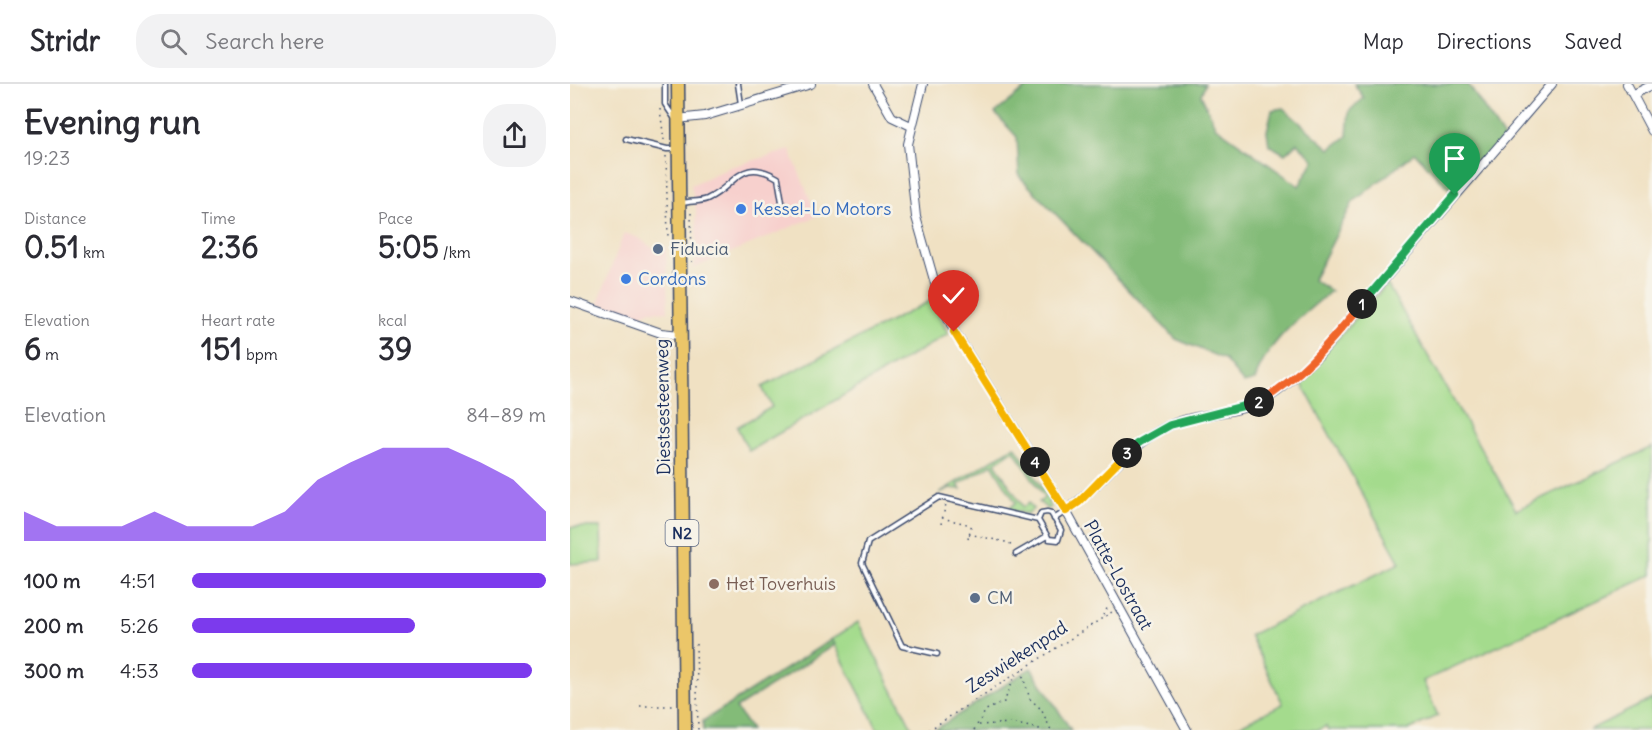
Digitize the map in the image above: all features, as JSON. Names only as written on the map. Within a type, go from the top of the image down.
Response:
[{"type":"main road","name":"Diestsesteenweg","points":[[678,84],[677,121],[671,149],[679,203],[685,730]]},
{"type":"street","points":[[677,121],[705,116],[811,84]]},
{"type":"street","points":[[873,84],[892,117],[911,126]]},
{"type":"street","name":"Platte-Lostraat","points":[[923,84],[908,144],[916,218],[940,301],[954,332],[1066,511],[1187,730]]},
{"type":"street","points":[[1066,511],[1079,502],[1114,464],[1140,442],[1170,425],[1198,416],[1254,405],[1295,377],[1319,355],[1552,84]]},
{"type":"street","points":[[1627,84],[1652,131]]},
{"type":"street","points":[[1634,94],[1652,85]]},
{"type":"street","points":[[570,301],[662,333],[680,335]]},
{"type":"lane","points":[[665,84],[665,104],[677,121]]},
{"type":"lane","points":[[738,84],[741,105]]},
{"type":"lane","points":[[626,139],[671,149]]},
{"type":"lane","points":[[679,203],[706,199],[748,169],[764,170],[778,178],[783,208]]},
{"type":"lane","points":[[937,654],[902,645],[862,563],[868,542],[939,497],[1038,520],[1047,536],[1053,541],[1058,540],[1061,530],[1047,512],[1041,513],[1038,520]]},
{"type":"lane","points":[[1054,519],[1066,511]]},
{"type":"lane","points":[[1016,554],[1047,536]]},
{"type":"path","points":[[659,105],[671,149],[668,247]]},
{"type":"path","points":[[941,524],[947,499]]},
{"type":"path","points":[[942,518],[972,524],[968,539]]},
{"type":"path","points":[[969,534],[1010,543]]},
{"type":"path","points":[[1102,617],[1111,604]]},
{"type":"path","name":"Zeswiekenpad","points":[[929,730],[1020,669],[1120,608]]},
{"type":"path","points":[[1020,669],[1030,699],[1041,709],[1051,730]]},
{"type":"path","points":[[974,730],[986,710],[1004,702],[1012,687],[1016,672]]},
{"type":"path","points":[[640,706],[684,706]]},
{"type":"path","points":[[979,725],[1012,723],[1044,730]]},
{"type":"shaded area","points":[[790,150],[817,216],[692,269],[697,259],[696,209],[691,185],[730,167]]},
{"type":"shaded area","points":[[624,233],[639,238],[651,247],[666,247],[668,312],[650,311],[634,317],[598,303]]},
{"type":"green space","points":[[1031,84],[1205,84],[1201,95],[1216,127],[1299,186],[1314,160],[1297,143],[1285,154],[1269,145],[1267,131],[1272,110],[1283,108],[1330,149],[1347,136],[1349,111],[1364,98],[1354,84],[1468,84],[1504,138],[1455,195],[1415,153],[1353,202],[1313,280],[1331,291],[1297,320],[1276,342],[1260,366],[1255,380],[1244,383],[1224,359],[1176,339],[1019,176],[1017,137],[995,113]]},
{"type":"green space","points":[[1387,284],[1516,510],[1652,447],[1652,575],[1423,681],[1438,716],[1408,730],[1328,730],[1326,726],[1319,730],[1230,730],[1283,704],[1250,635],[1400,563],[1300,380]]},
{"type":"green space","points":[[932,300],[948,334],[749,451],[737,427],[772,407],[762,387]]},
{"type":"green space","points":[[1015,446],[1050,500],[1047,502],[1051,507],[1048,509],[1039,502],[1045,498],[1014,450],[995,463],[1023,507],[1029,503],[1033,509],[1027,514],[1011,510],[1010,507],[1016,503],[992,464],[958,485],[961,489],[950,488],[939,493]]},
{"type":"green space","points":[[570,527],[601,527],[602,562],[570,564]]},
{"type":"green space","points":[[858,622],[913,730],[878,730],[832,639]]},
{"type":"green space","points":[[832,639],[835,645],[736,708],[751,730],[703,730],[703,721]]},
{"type":"green space","points":[[1031,668],[1071,730],[934,730]]},
{"type":"green space","points":[[1652,699],[1652,730],[1590,730],[1591,729]]},
{"type":"place","name":"Kessel-Lo Motors","points":[[741,209]]},
{"type":"place","name":"Fiducia","points":[[658,249]]},
{"type":"place","name":"Cordons","points":[[626,279]]},
{"type":"place","name":"Het Toverhuis","points":[[714,584]]},
{"type":"place","name":"CM","points":[[975,598]]},
{"type":"route","points":[[954,332],[1066,511],[1079,502],[1114,464],[1140,442],[1170,425],[1198,416],[1254,405],[1295,377],[1319,355],[1455,195]]}]
